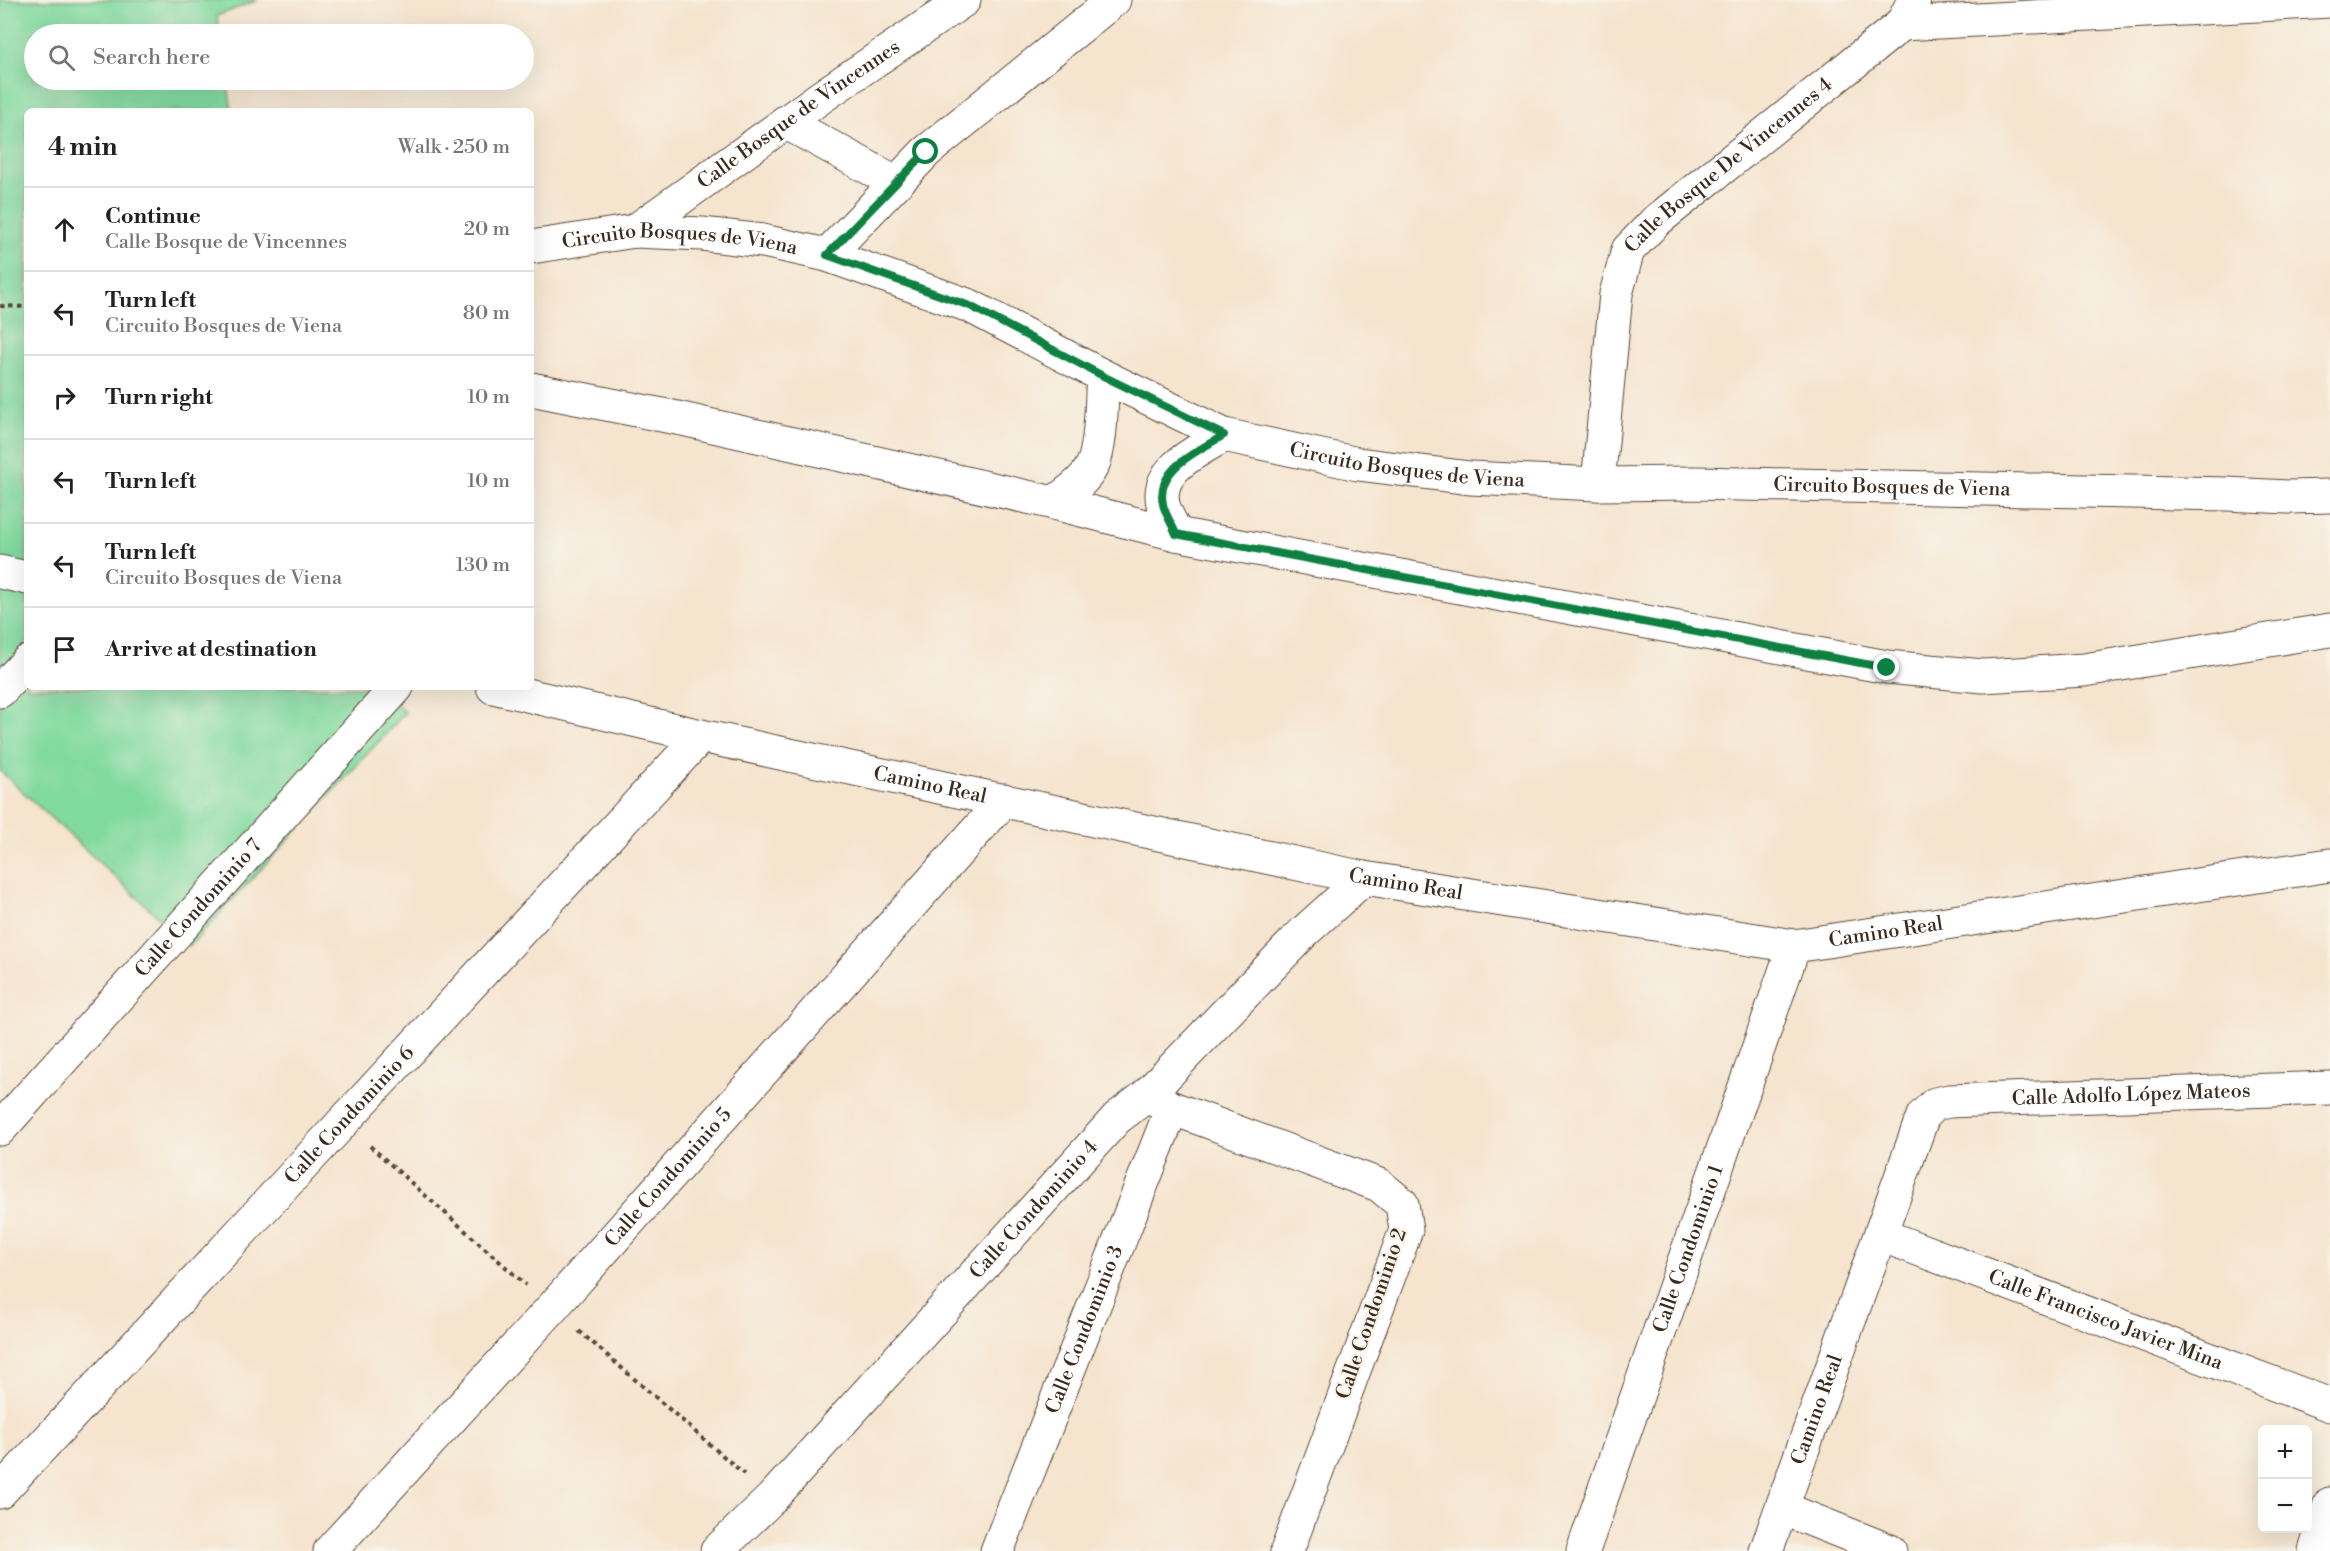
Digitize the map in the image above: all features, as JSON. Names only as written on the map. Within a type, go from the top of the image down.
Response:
[{"type":"street","name":"Calle Bosque de Vincennes","points":[[635,231],[785,122],[964,0]]},
{"type":"street","points":[[827,255],[926,152],[1114,0]]},
{"type":"street","name":"Calle Bosque De Vincennes 4","points":[[1598,484],[1616,294],[1629,250],[1655,222],[1908,12],[2330,1]]},
{"type":"street","points":[[785,122],[895,182]]},
{"type":"street","name":"Circuito Bosques de Viena","points":[[534,247],[635,231],[712,235],[763,241],[827,255],[970,306],[1103,376],[1224,435],[1358,465],[1470,478],[1598,484],[1695,483],[2288,497],[2330,495]]},
{"type":"street","points":[[1054,503],[1081,482],[1093,464],[1098,446],[1103,376]]},
{"type":"street","points":[[534,390],[682,419],[1054,503],[1176,534],[1887,668],[1983,676],[2085,670],[2330,630]]},
{"type":"street","points":[[1176,534],[1163,503],[1163,481],[1177,465],[1224,435]]},
{"type":"street","points":[[0,572],[24,577]]},
{"type":"street","points":[[0,691],[24,665]]},
{"type":"street","name":"Calle Condominio 7","points":[[0,1129],[394,690]]},
{"type":"street","name":"Camino Real","points":[[506,690],[701,736],[1364,878],[1794,946],[2330,865]]},
{"type":"street","name":"Calle Condominio 6","points":[[0,1492],[701,736]]},
{"type":"street","name":"Calle Condominio 5","points":[[330,1551],[552,1308],[1004,800]]},
{"type":"street","name":"Calle Condominio 4","points":[[717,1551],[772,1498],[1117,1118],[1159,1102],[1304,932],[1364,878]]},
{"type":"street","name":"Calle Condominio 1","points":[[1583,1551],[1794,946]]},
{"type":"street","name":"Calle Adolfo López Mateos","points":[[1935,1104],[1949,1101],[2330,1088]]},
{"type":"street","name":"Calle Condominio 3","points":[[997,1551],[1159,1102]]},
{"type":"street","name":"Calle Condominio 2","points":[[1159,1102],[1379,1185],[1402,1204],[1406,1230],[1287,1551]]},
{"type":"street","name":"Camino Real","points":[[1766,1551],[1923,1116],[1935,1104]]},
{"type":"street","name":"Calle Francisco Javier Mina","points":[[1881,1235],[2330,1405]]},
{"type":"street","points":[[2315,1551],[2330,1504]]},
{"type":"street","points":[[1782,1509],[1890,1551]]},
{"type":"path","points":[[0,306],[24,307]]},
{"type":"green space","points":[[0,0],[258,0],[217,16],[218,24],[24,24],[24,90],[229,90],[232,108],[24,108],[24,690],[386,690],[405,713],[190,946],[0,771]]},
{"type":"route","points":[[926,152],[827,255],[970,306],[1103,376],[1224,435],[1177,465],[1163,481],[1163,503],[1176,534],[1887,668]]}]
